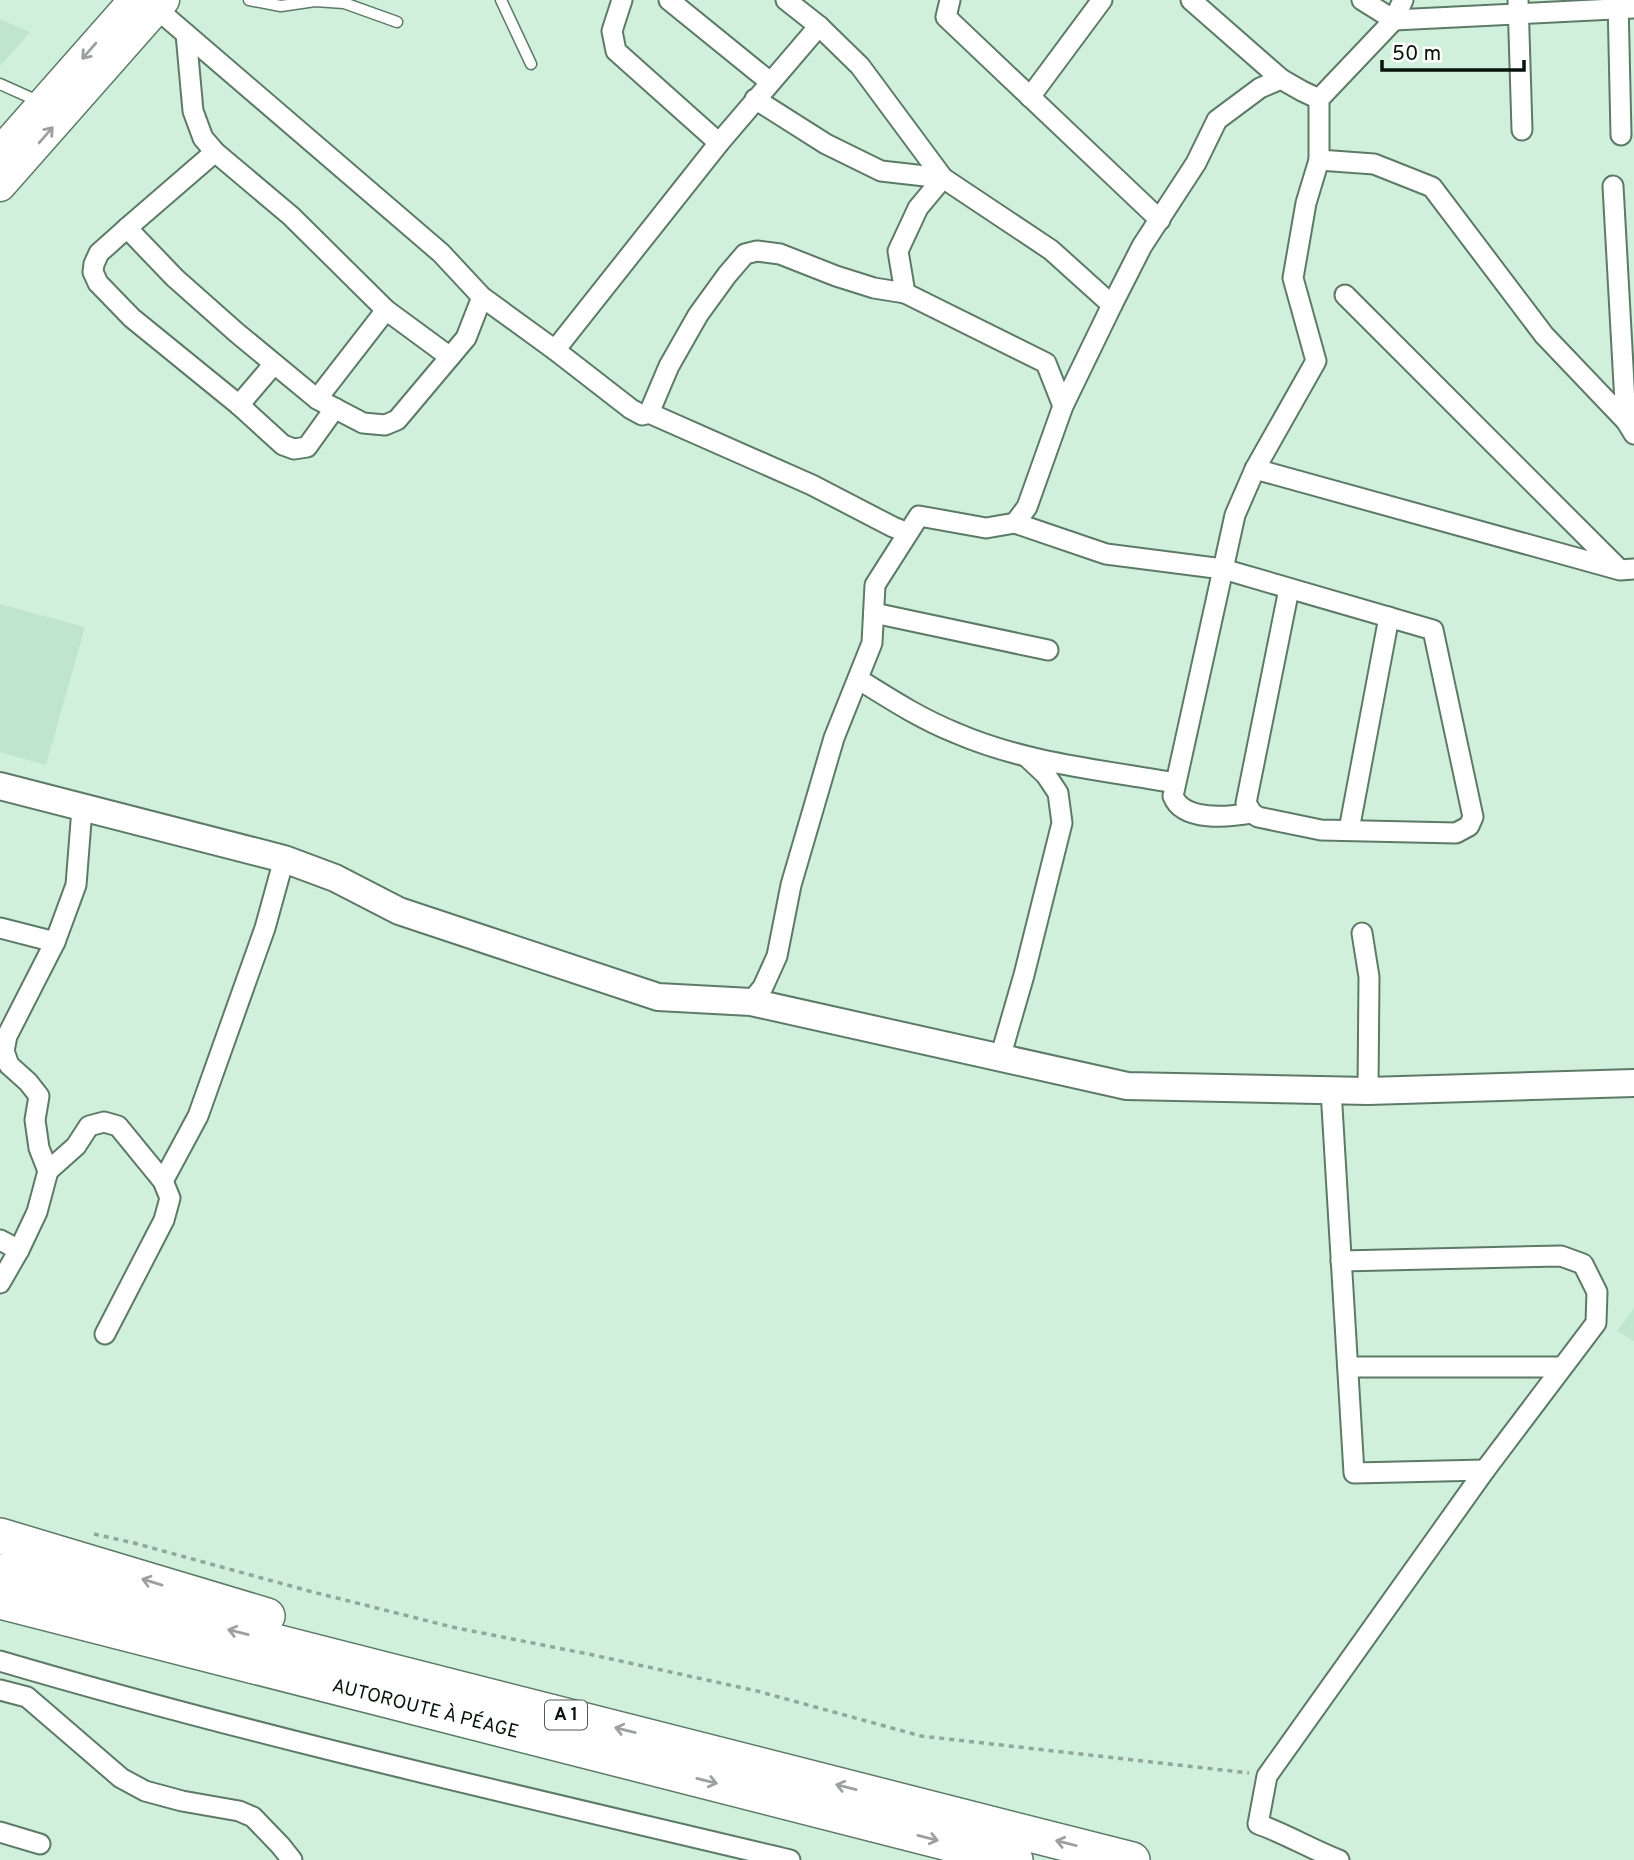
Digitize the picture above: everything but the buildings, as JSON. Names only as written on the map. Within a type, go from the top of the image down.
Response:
[{"type":"highway","points":[[0,1536],[441,1669],[566,1730]]},
{"type":"highway","name":"A 1","points":[[0,1572],[566,1730],[1132,1860]]},
{"type":"highway","name":"AUTOROUTE À PÉAGE","points":[[0,1601],[566,1730],[1015,1860]]},
{"type":"highway","points":[[0,1618],[566,1730]]},
{"type":"main road","points":[[0,152],[43,103],[152,3]]},
{"type":"main road","points":[[0,186],[152,3]]},
{"type":"street","points":[[622,0],[612,31],[616,51],[719,143]]},
{"type":"street","points":[[669,0],[770,82]]},
{"type":"street","points":[[786,0],[819,26],[860,66],[943,178],[1051,250],[1112,305]]},
{"type":"street","points":[[950,0],[946,17],[1160,220]]},
{"type":"street","points":[[1030,97],[1102,0]]},
{"type":"street","points":[[1191,0],[1281,79],[1319,99]]},
{"type":"street","points":[[1362,0],[1394,20],[1518,7],[1624,5],[1621,135]]},
{"type":"street","points":[[1252,813],[1215,817],[1186,810],[1176,804],[1173,796],[1175,783],[1235,515],[1255,469],[1316,361],[1293,278],[1306,202],[1319,160],[1319,99],[1394,20],[1403,0]]},
{"type":"street","points":[[152,3],[441,253],[482,297],[631,409],[642,415],[649,413],[813,485],[908,533]]},
{"type":"street","points":[[1518,7],[1522,130]]},
{"type":"street","points":[[555,350],[719,143],[819,26]]},
{"type":"street","points":[[186,34],[192,111],[203,138],[215,152],[291,216],[386,310],[450,357]]},
{"type":"street","points":[[1015,523],[1027,507],[1063,406],[1112,305],[1142,246],[1196,163],[1217,120],[1260,88],[1281,79]]},
{"type":"street","points":[[755,99],[825,144],[881,171],[943,178]]},
{"type":"street","points":[[215,152],[99,253],[93,272],[98,283],[132,317],[283,445],[294,449],[307,447],[335,408]]},
{"type":"street","points":[[1319,160],[1374,164],[1432,187],[1544,335],[1630,428]]},
{"type":"street","points":[[905,293],[898,251],[918,208],[943,178]]},
{"type":"street","points":[[1613,186],[1630,428]]},
{"type":"street","points":[[127,228],[176,278],[274,364],[317,399],[363,423],[385,425],[397,420],[466,338],[482,297]]},
{"type":"street","points":[[649,413],[669,366],[698,315],[745,254],[757,251],[780,254],[874,288],[905,293],[1046,362],[1063,406]]},
{"type":"street","points":[[1345,295],[1627,569]]},
{"type":"street","points":[[317,399],[386,310]]},
{"type":"street","points":[[239,405],[274,364]]},
{"type":"street","points":[[1255,469],[1627,569]]},
{"type":"street","points":[[751,1002],[763,987],[778,956],[795,871],[834,738],[872,643],[875,585],[919,516],[986,528],[1015,523],[1107,554],[1223,569],[1433,630],[1472,817],[1469,827],[1456,833],[1321,830],[1258,817],[1252,813],[1246,803],[1289,589]]},
{"type":"street","points":[[874,613],[1048,650]]},
{"type":"street","points":[[1349,830],[1389,617]]},
{"type":"street","points":[[858,679],[907,710],[958,734],[1027,757],[1175,783]]},
{"type":"street","points":[[1000,1058],[1062,823],[1058,793],[1046,775],[1027,757]]},
{"type":"street","points":[[0,786],[284,859],[334,878],[399,911],[658,997],[751,1002],[1127,1086],[1368,1091],[1634,1083]]},
{"type":"street","points":[[48,1171],[39,1148],[35,1120],[39,1096],[9,1065],[4,1051],[7,1036],[55,942],[76,885],[82,809]]},
{"type":"street","points":[[163,1181],[198,1116],[265,928],[284,859]]},
{"type":"street","points":[[0,928],[55,942]]},
{"type":"street","points":[[1363,933],[1368,977],[1368,1091]]},
{"type":"street","points":[[1331,1090],[1354,1472],[1485,1470]]},
{"type":"street","points":[[0,1283],[37,1212],[48,1171],[76,1146],[89,1126],[104,1122],[118,1126],[163,1181],[170,1198],[164,1220],[105,1334]]},
{"type":"street","points":[[0,1240],[19,1250]]},
{"type":"street","points":[[1339,1860],[1258,1824],[1267,1776],[1485,1470],[1596,1324],[1597,1292],[1583,1264],[1561,1256],[1341,1261]]},
{"type":"street","points":[[1348,1367],[1562,1367]]},
{"type":"street","points":[[0,1661],[248,1729],[790,1860]]},
{"type":"street","points":[[0,1690],[27,1697],[121,1778],[145,1791],[183,1801],[230,1808],[253,1817],[292,1860]]},
{"type":"street","points":[[0,1832],[40,1844]]},
{"type":"lane","points":[[249,0],[281,6],[315,1],[344,3],[397,22]]},
{"type":"lane","points":[[502,0],[531,64]]},
{"type":"lane","points":[[0,85],[43,103]]},
{"type":"path","points":[[82,1532],[134,1543],[452,1628],[757,1691],[921,1735],[1267,1776]]},
{"type":"shaded area","points":[[0,19],[30,32],[0,66]]},
{"type":"shaded area","points":[[0,604],[85,627],[46,765],[0,752]]},
{"type":"shaded area","points":[[1634,1308],[1634,1341],[1617,1331]]}]
